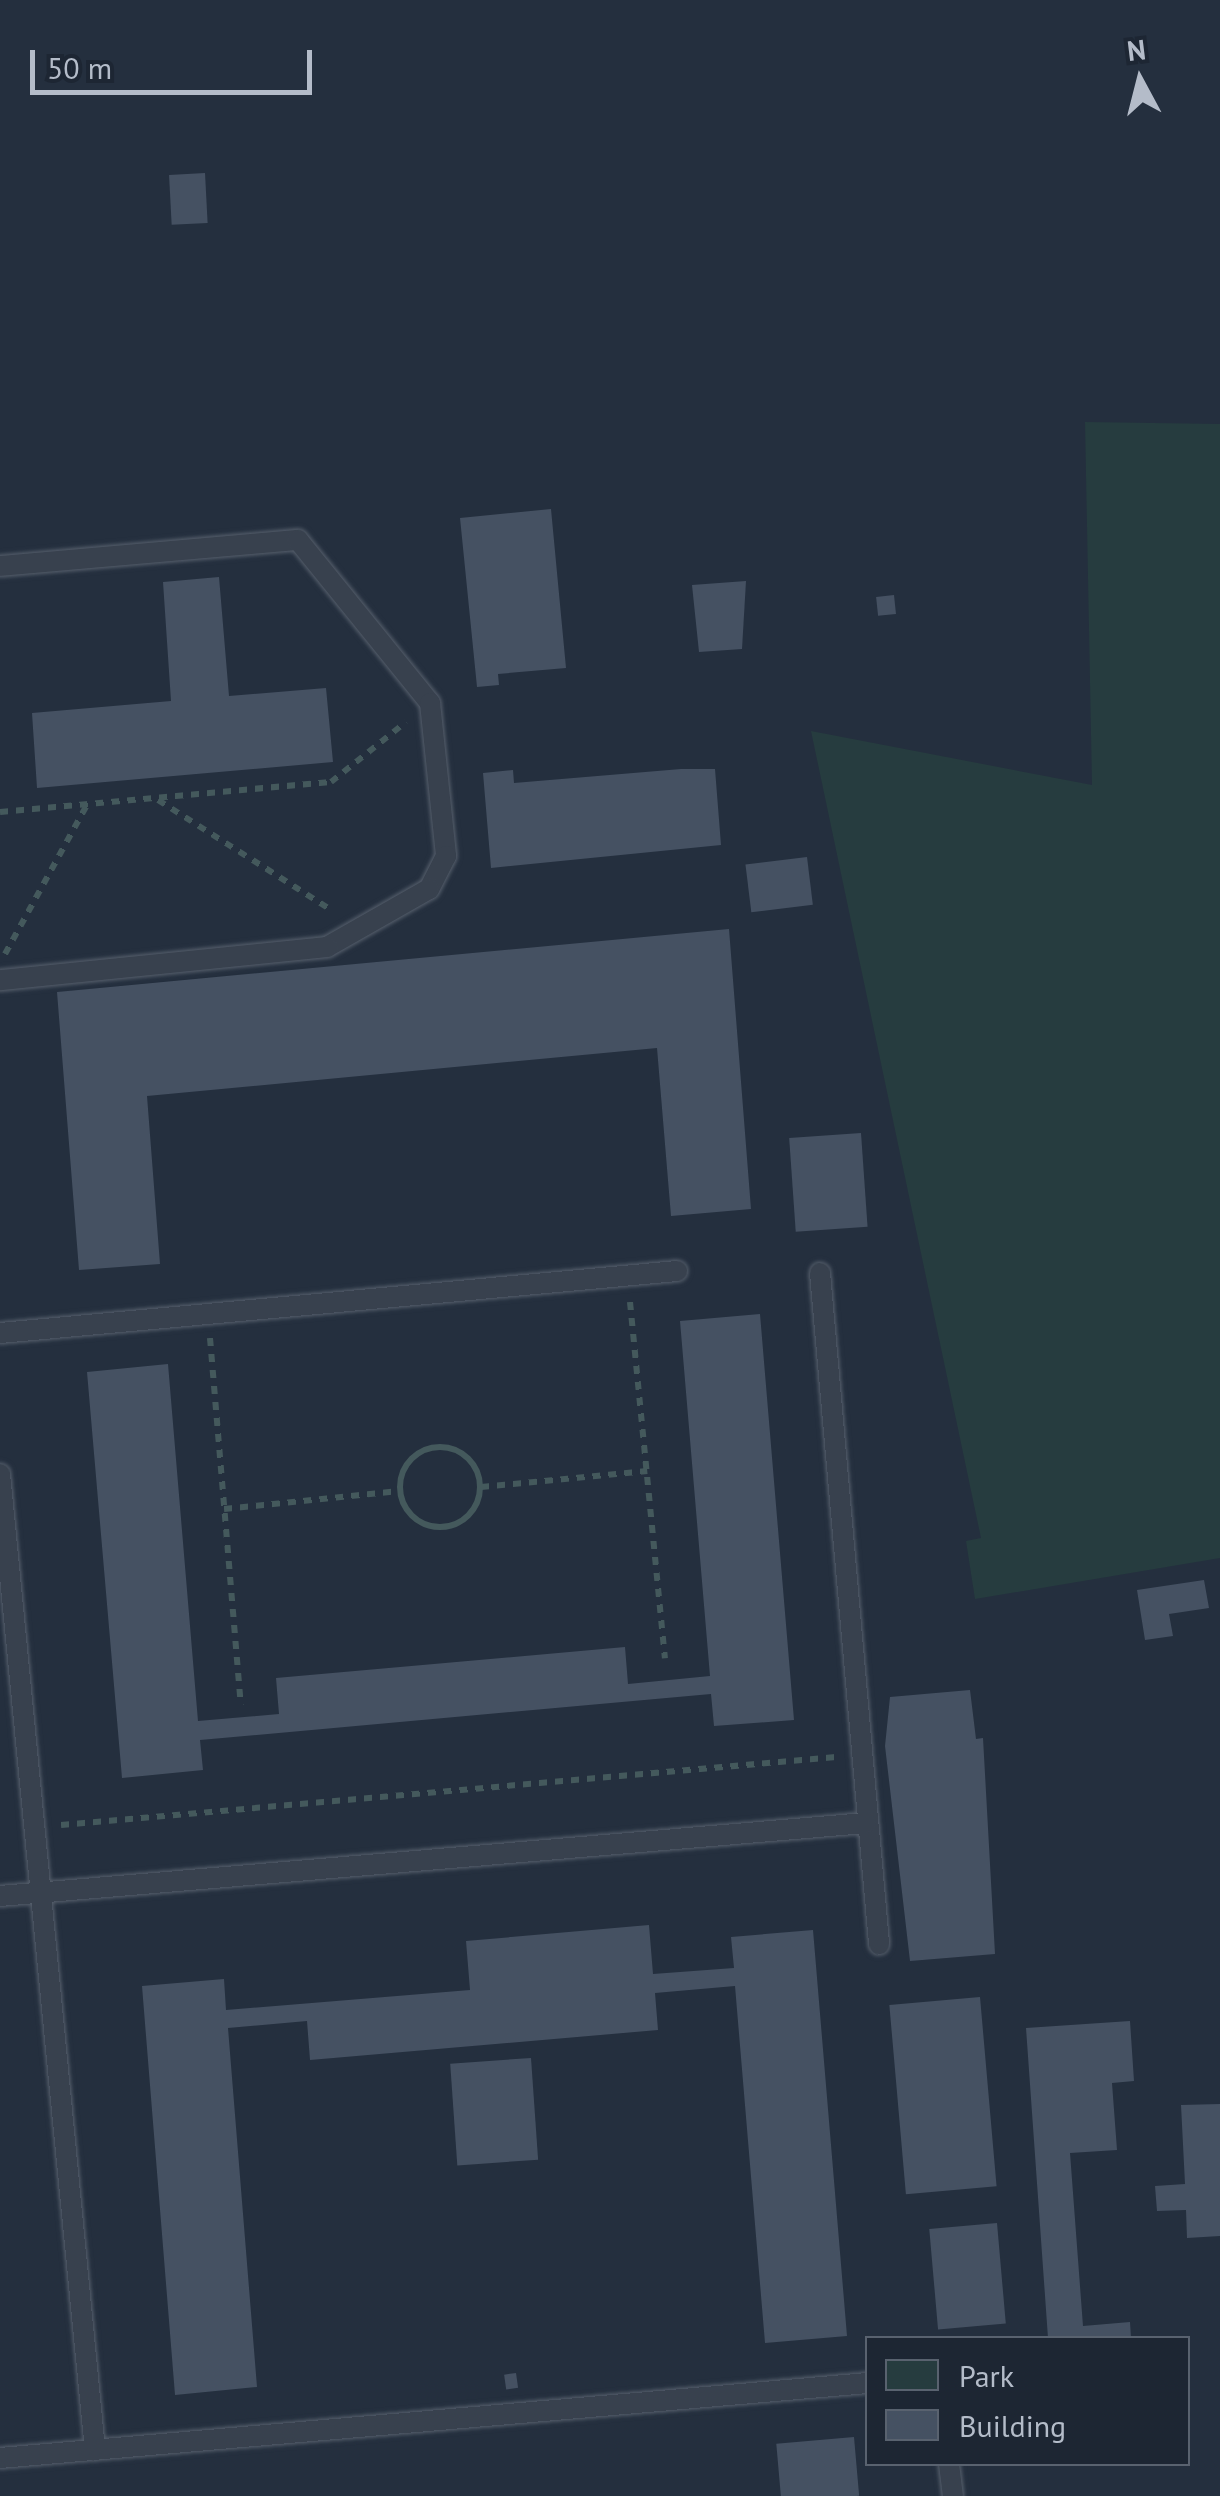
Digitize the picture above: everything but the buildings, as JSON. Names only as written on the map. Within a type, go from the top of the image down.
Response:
[{"type":"lane","points":[[0,566],[298,540],[430,703],[446,856],[429,889],[327,947],[0,980]]},
{"type":"lane","points":[[0,1332],[678,1271]]},
{"type":"lane","points":[[820,1272],[879,1944]]},
{"type":"lane","points":[[0,1474],[95,2450]]},
{"type":"lane","points":[[0,1896],[866,1823]]},
{"type":"lane","points":[[0,2458],[865,2383]]},
{"type":"lane","points":[[949,2466],[953,2496]]},
{"type":"path","points":[[0,812],[331,782],[430,703]]},
{"type":"path","points":[[157,798],[360,928]]},
{"type":"path","points":[[0,964],[88,804]]},
{"type":"path","points":[[628,1276],[665,1658]]},
{"type":"path","points":[[208,1315],[241,1706]]},
{"type":"path","points":[[439,1446],[474,1464],[481,1486],[471,1514],[449,1527],[422,1524],[399,1491],[405,1466],[439,1446]]},
{"type":"path","points":[[481,1486],[647,1470]]},
{"type":"path","points":[[224,1508],[399,1491]]},
{"type":"path","points":[[32,1827],[860,1755]]},
{"type":"green space","points":[[1085,422],[1220,424],[1220,1558],[975,1599],[966,1541],[981,1538],[811,731],[1092,785]]}]
